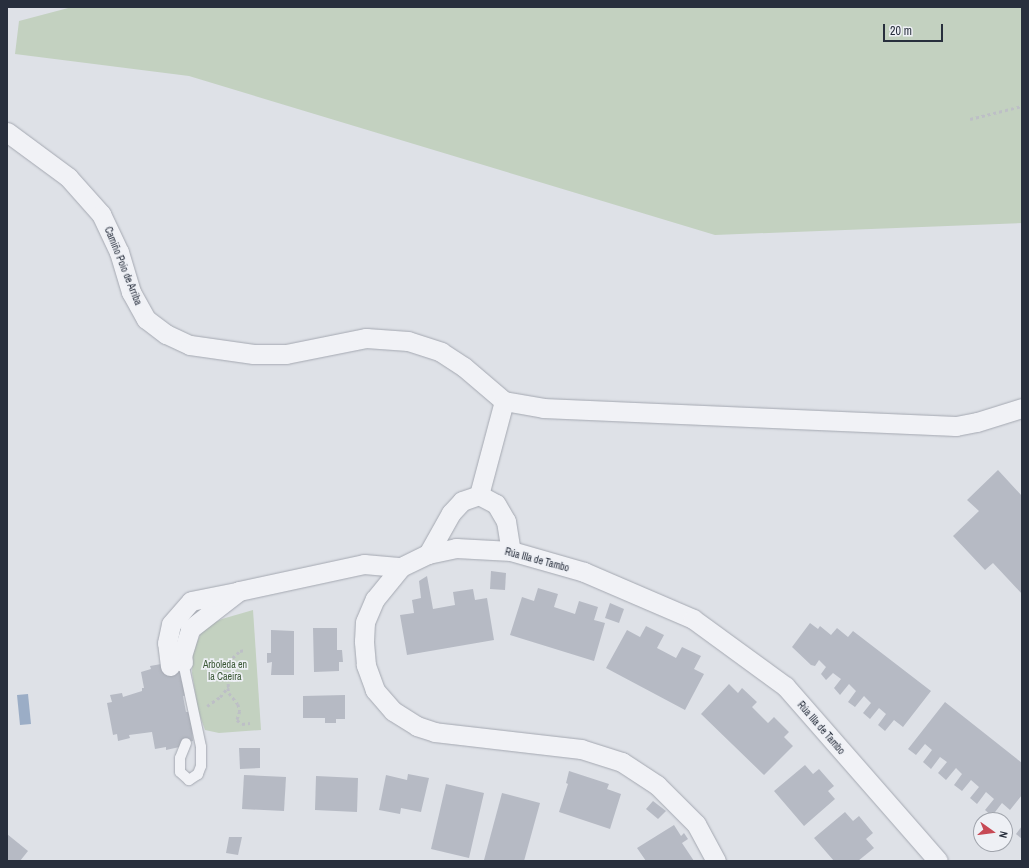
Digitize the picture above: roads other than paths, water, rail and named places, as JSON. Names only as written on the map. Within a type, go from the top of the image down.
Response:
[{"type":"street","name":"Camiño Poio de Arriba","points":[[7,132],[68,177],[101,214],[119,252],[131,292],[146,319],[166,334],[190,345],[253,354],[286,354],[366,338],[408,341],[441,352],[464,367],[504,401]]},
{"type":"street","points":[[479,495],[504,401],[543,408],[956,426],[977,422],[1022,408]]},
{"type":"street","points":[[428,554],[451,513],[462,501],[479,495],[496,504],[506,521],[511,551]]},
{"type":"street","name":"Rúa Illa de Tambo","points":[[716,861],[696,824],[657,785],[622,762],[581,750],[435,732],[417,726],[393,712],[375,690],[366,665],[364,641],[365,622],[375,599],[401,568],[428,554],[456,548],[511,551],[584,572],[693,619],[785,686],[936,858]]},
{"type":"street","points":[[176,664],[167,643],[171,624],[191,601],[364,564],[401,568]]},
{"type":"street","points":[[936,858],[952,861]]},
{"type":"lane","points":[[176,664],[201,747],[201,766],[198,774],[189,780],[180,772],[180,758],[186,743]]},
{"type":"water","points":[[28,694],[31,724],[20,725],[17,695]]},
{"type":"park label","name":"Arboleda en la Caeira","points":[[225,670]]}]
